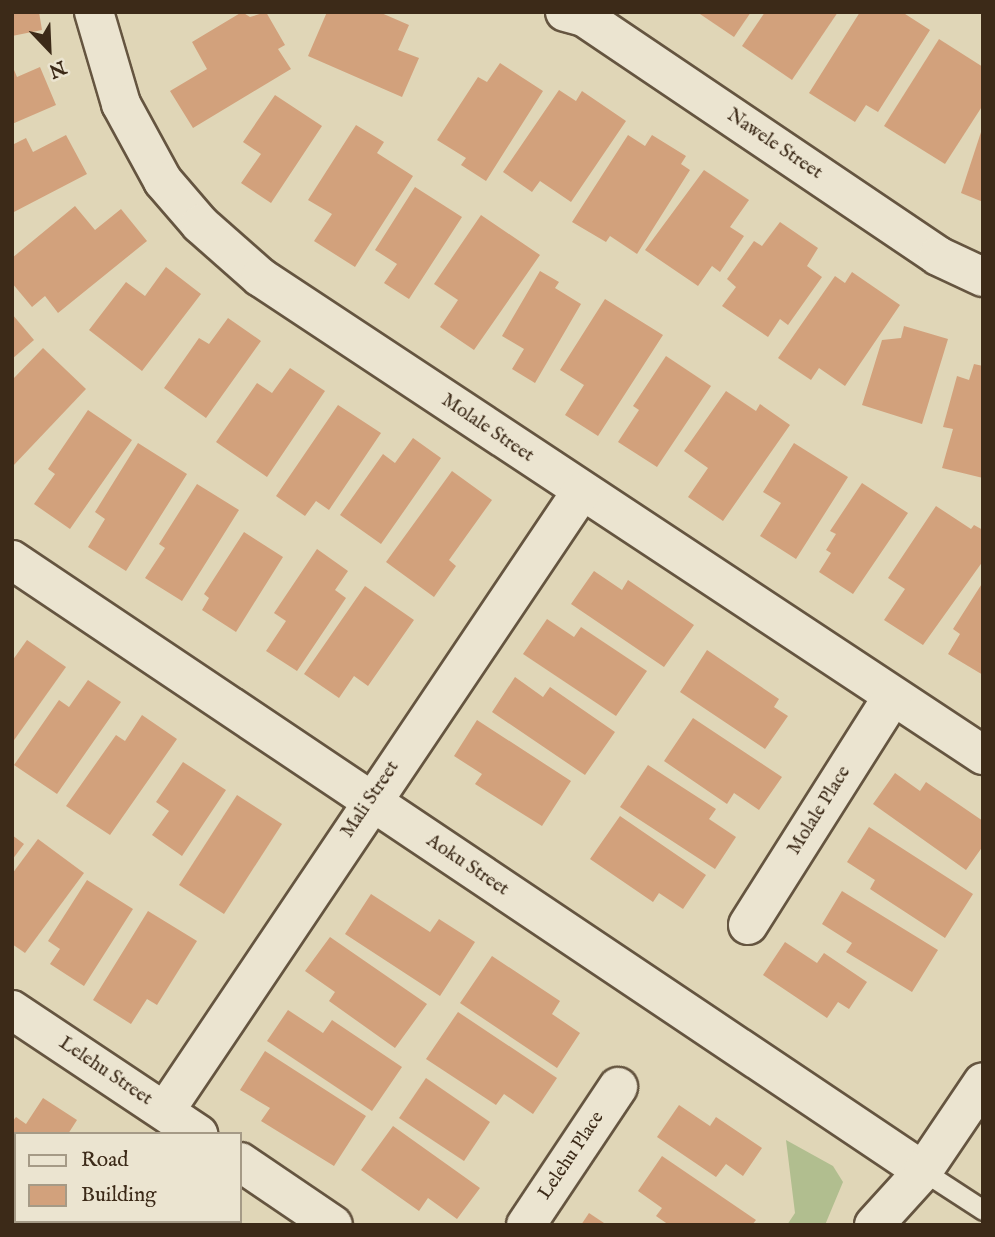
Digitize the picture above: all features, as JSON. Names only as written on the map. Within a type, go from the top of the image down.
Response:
[{"type":"street","name":"Molale Street","points":[[94,12],[107,65],[137,138],[163,181],[200,224],[260,277],[581,492],[983,755]]},
{"type":"street","name":"Nawele Street","points":[[565,12],[584,17],[938,256],[983,277]]},
{"type":"street","name":"Mali Street","points":[[165,1111],[370,801],[581,492]]},
{"type":"street","name":"Aoku Street","points":[[12,560],[923,1171]]},
{"type":"street","name":"Molale Place","points":[[748,925],[892,697]]},
{"type":"street","name":"Lelehu Street","points":[[12,1010],[195,1132]]},
{"type":"street","points":[[874,1225],[923,1171],[983,1082]]},
{"type":"street","name":"Lelehu Place","points":[[526,1225],[618,1087]]},
{"type":"street","points":[[242,1163],[333,1225]]},
{"type":"street","points":[[901,1225],[923,1171]]},
{"type":"lane","points":[[923,1171],[983,1210]]},
{"type":"green space","points":[[786,1140],[833,1166],[843,1182],[825,1225],[787,1225],[795,1213]]},
{"type":"building","points":[[12,12],[39,12],[42,30],[12,36]]},
{"type":"building","points":[[242,12],[250,17],[266,12],[285,45],[278,49],[291,69],[193,128],[170,91],[207,69],[192,42]]},
{"type":"building","points":[[327,12],[379,12],[409,25],[398,50],[419,58],[402,97],[308,56]]},
{"type":"building","points":[[697,12],[751,12],[734,37]]},
{"type":"building","points":[[765,12],[838,12],[792,80],[742,46]]},
{"type":"building","points":[[860,12],[902,12],[930,30],[878,112],[866,105],[855,122],[809,93]]},
{"type":"building","points":[[939,39],[983,67],[983,105],[945,164],[884,126]]},
{"type":"building","points":[[500,63],[543,91],[486,181],[461,165],[466,158],[437,140],[478,77],[487,82]]},
{"type":"building","points":[[12,65],[17,77],[40,67],[56,105],[12,124]]},
{"type":"building","points":[[559,90],[576,101],[582,91],[626,121],[571,202],[540,181],[532,192],[503,172]]},
{"type":"building","points":[[275,95],[322,126],[271,203],[241,183],[261,154],[243,142]]},
{"type":"building","points":[[356,125],[384,142],[377,153],[413,176],[355,267],[314,241],[332,214],[308,200]]},
{"type":"building","points":[[983,126],[983,202],[961,193]]},
{"type":"building","points":[[66,135],[87,174],[12,213],[12,145],[26,138],[33,152]]},
{"type":"building","points":[[628,135],[645,146],[652,135],[686,156],[681,164],[690,170],[637,254],[610,236],[606,242],[572,222]]},
{"type":"building","points":[[704,170],[749,200],[730,227],[744,236],[720,272],[712,266],[698,286],[645,250]]},
{"type":"building","points":[[415,187],[462,217],[409,299],[384,283],[397,264],[375,250]]},
{"type":"building","points":[[75,206],[95,230],[121,209],[147,241],[58,313],[45,296],[32,307],[12,283],[12,258]]},
{"type":"building","points":[[481,215],[540,255],[474,350],[440,327],[458,300],[434,284]]},
{"type":"building","points":[[780,222],[818,248],[807,266],[822,277],[788,325],[780,319],[768,337],[722,306],[736,287],[727,279],[754,241],[762,246]]},
{"type":"building","points":[[166,267],[201,294],[142,371],[89,330],[126,282],[145,296]]},
{"type":"building","points":[[540,271],[559,282],[555,288],[581,304],[535,383],[512,369],[524,349],[502,336]]},
{"type":"building","points":[[852,272],[900,305],[845,386],[819,368],[811,380],[778,358],[835,276],[845,283]]},
{"type":"building","points":[[605,299],[663,335],[598,436],[565,415],[584,385],[560,370]]},
{"type":"building","points":[[12,314],[34,340],[12,359]]},
{"type":"building","points":[[228,318],[261,341],[206,418],[164,388],[199,338],[209,344]]},
{"type":"building","points":[[904,326],[948,339],[922,424],[862,405],[882,340],[901,338]]},
{"type":"building","points":[[43,348],[86,389],[12,467],[12,380]]},
{"type":"building","points":[[666,356],[711,386],[657,467],[618,442],[639,410],[633,406]]},
{"type":"building","points":[[974,364],[983,366],[983,478],[942,468],[953,429],[943,427],[957,376],[969,380]]},
{"type":"building","points":[[290,368],[325,391],[267,477],[216,442],[257,383],[272,393]]},
{"type":"building","points":[[726,391],[756,411],[760,404],[790,425],[723,521],[688,497],[708,468],[684,451]]},
{"type":"building","points":[[338,405],[381,433],[329,510],[316,501],[305,516],[276,496]]},
{"type":"building","points":[[88,410],[132,440],[70,529],[34,504],[55,474],[48,469]]},
{"type":"building","points":[[413,438],[441,458],[381,544],[340,515],[383,454],[395,463]]},
{"type":"building","points":[[138,443],[187,474],[126,571],[88,547],[105,519],[95,512]]},
{"type":"building","points":[[794,443],[848,477],[796,559],[760,536],[781,503],[763,492]]},
{"type":"building","points":[[452,471],[492,500],[449,560],[456,566],[434,597],[386,562]]},
{"type":"building","points":[[862,483],[908,513],[853,594],[819,572],[831,553],[826,550],[836,534],[830,531]]},
{"type":"building","points":[[197,484],[239,510],[182,601],[145,578],[165,548],[159,544]]},
{"type":"building","points":[[936,506],[971,529],[974,525],[983,530],[983,561],[923,645],[884,620],[905,589],[888,578]]},
{"type":"building","points":[[244,532],[283,557],[236,632],[202,610],[209,598],[204,594]]},
{"type":"building","points":[[317,549],[348,571],[335,590],[346,598],[297,671],[266,651],[286,621],[274,613]]},
{"type":"building","points":[[594,571],[622,590],[628,580],[694,625],[664,667],[571,604]]},
{"type":"building","points":[[983,582],[983,675],[948,654],[960,634],[953,629]]},
{"type":"building","points":[[365,586],[414,620],[368,686],[354,676],[339,698],[304,674]]},
{"type":"building","points":[[547,619],[574,637],[581,627],[647,671],[616,716],[523,654]]},
{"type":"building","points":[[27,640],[66,667],[12,743],[12,661]]},
{"type":"building","points":[[707,650],[779,699],[774,707],[788,716],[765,749],[680,692]]},
{"type":"building","points":[[515,677],[543,697],[550,687],[615,732],[585,775],[492,712]]},
{"type":"building","points":[[88,680],[121,702],[57,794],[14,765],[59,700],[69,707]]},
{"type":"building","points":[[142,715],[177,739],[110,835],[66,806],[116,735],[125,741]]},
{"type":"building","points":[[693,718],[782,777],[759,810],[734,793],[727,804],[664,761]]},
{"type":"building","points":[[477,720],[571,781],[542,826],[475,784],[482,774],[454,756]]},
{"type":"building","points":[[183,762],[226,790],[182,856],[152,835],[169,811],[156,802]]},
{"type":"building","points":[[648,765],[716,809],[709,819],[736,837],[715,869],[620,807]]},
{"type":"building","points":[[895,773],[920,791],[926,782],[983,821],[983,846],[966,870],[873,804]]},
{"type":"building","points":[[237,795],[282,824],[224,914],[179,885]]},
{"type":"building","points":[[620,816],[706,875],[683,909],[659,893],[653,902],[590,859]]},
{"type":"building","points":[[869,827],[973,894],[945,938],[870,889],[875,880],[847,862]]},
{"type":"building","points":[[12,835],[24,844],[12,860]]},
{"type":"building","points":[[38,839],[84,873],[25,953],[12,944],[12,874]]},
{"type":"building","points":[[87,880],[133,909],[84,986],[50,964],[60,949],[48,941]]},
{"type":"building","points":[[842,891],[938,950],[912,992],[846,952],[852,943],[822,924]]},
{"type":"building","points":[[371,894],[430,932],[439,919],[475,942],[440,996],[345,934]]},
{"type":"building","points":[[148,911],[197,941],[157,1005],[147,999],[131,1024],[93,1000]]},
{"type":"building","points":[[330,937],[427,1004],[395,1048],[329,1001],[335,992],[305,971]]},
{"type":"building","points":[[785,942],[817,963],[824,953],[867,982],[849,1009],[838,1002],[827,1018],[763,975]]},
{"type":"building","points":[[492,956],[560,1001],[552,1014],[580,1033],[557,1068],[460,1003]]},
{"type":"building","points":[[288,1010],[323,1033],[332,1020],[402,1067],[372,1111],[267,1041]]},
{"type":"building","points":[[458,1012],[557,1078],[533,1114],[504,1094],[496,1105],[426,1059]]},
{"type":"building","points":[[265,1051],[366,1116],[334,1166],[261,1121],[270,1108],[240,1090]]},
{"type":"building","points":[[426,1078],[490,1122],[464,1161],[399,1118]]},
{"type":"building","points":[[43,1098],[77,1120],[69,1132],[14,1132],[14,1213],[12,1122],[16,1117],[26,1124]]},
{"type":"building","points":[[679,1105],[710,1126],[716,1117],[762,1148],[743,1176],[726,1164],[716,1177],[657,1137]]},
{"type":"building","points":[[393,1126],[480,1188],[457,1219],[428,1198],[419,1211],[361,1170]]},
{"type":"building","points":[[662,1156],[756,1220],[752,1225],[669,1225],[656,1216],[662,1208],[638,1191]]},
{"type":"building","points":[[589,1213],[607,1225],[581,1225]]},
{"type":"building","points":[[105,1223],[138,1223],[104,1225]]}]
